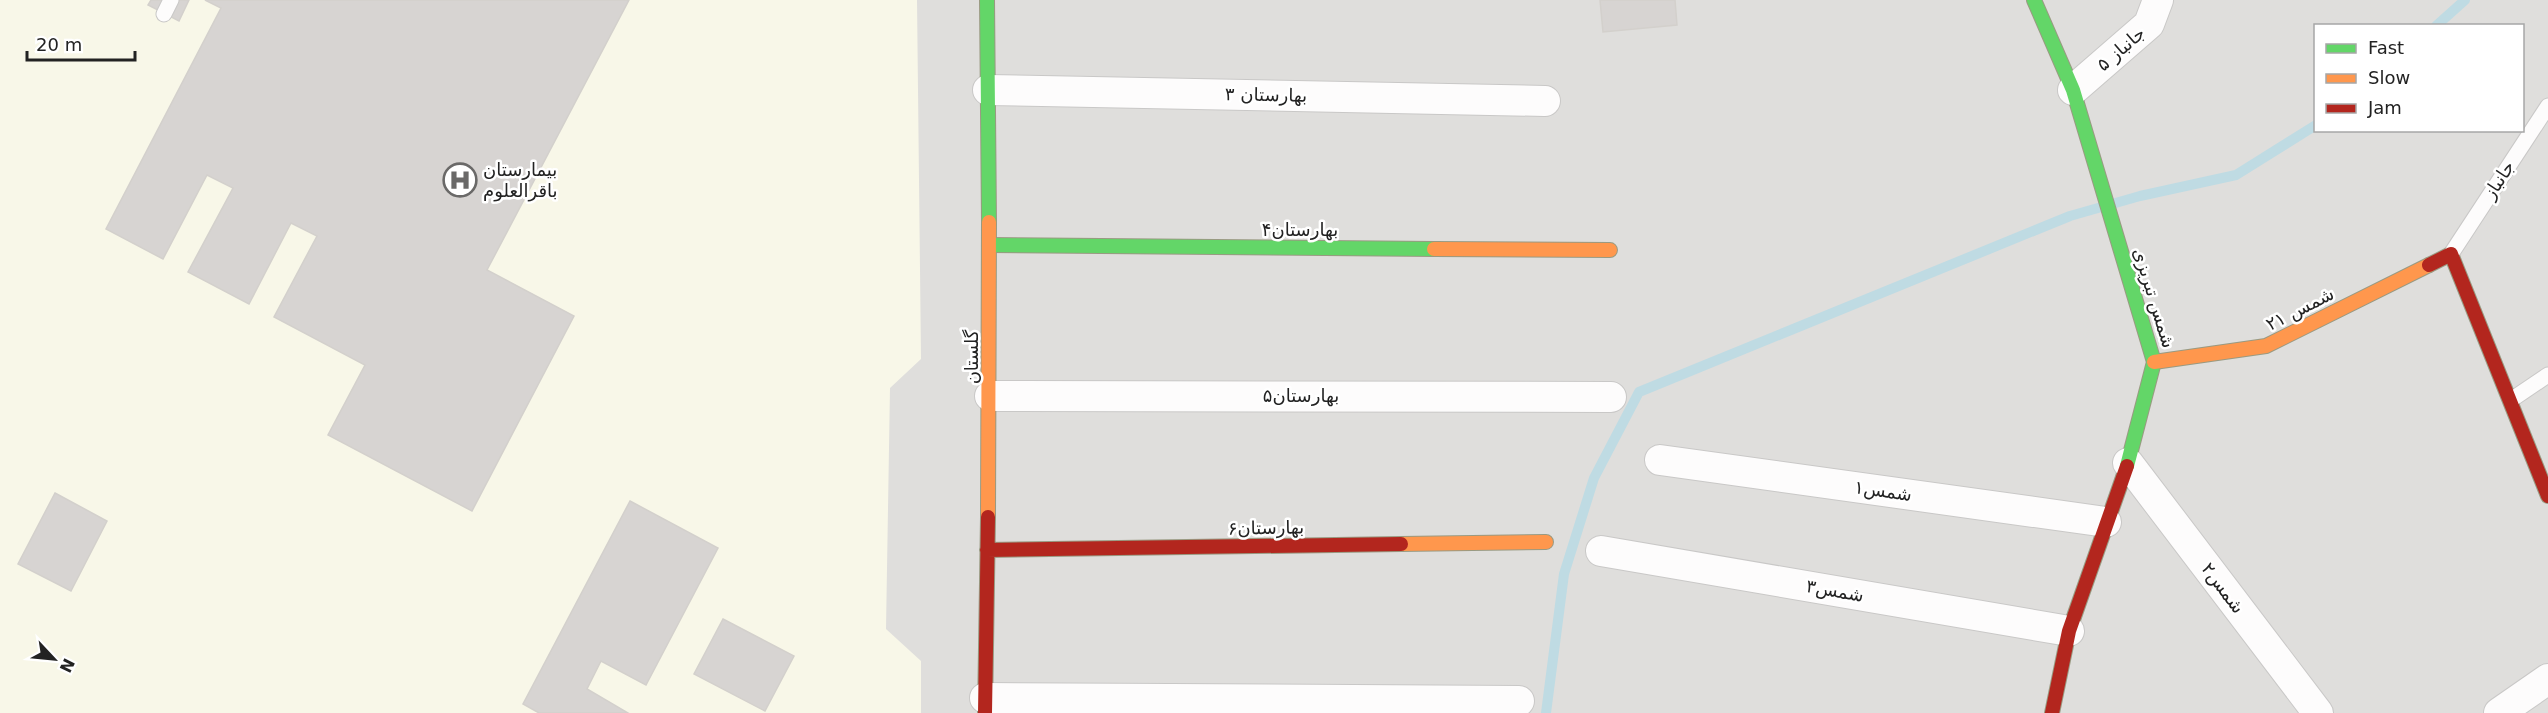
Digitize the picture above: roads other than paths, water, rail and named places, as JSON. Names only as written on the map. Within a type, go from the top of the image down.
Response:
[{"type":"street","name":"گلستان","points":[[985,706],[990,396],[987,0]]},
{"type":"street","name":"شمس تبریزی","points":[[2034,0],[2073,90],[2154,363],[2128,463],[2069,631],[2052,713]]},
{"type":"street","name":"جانباز ۵","points":[[2073,90],[2149,24],[2158,0]]},
{"type":"street","name":"بهارستان ۳","points":[[988,90],[1545,101]]},
{"type":"street","name":"بهارستان۴","points":[[989,245],[1610,250]]},
{"type":"street","name":"شمس ۲۱","points":[[2154,363],[2266,346],[2451,254]]},
{"type":"street","points":[[2451,254],[2548,496]]},
{"type":"street","name":"بهارستان۵","points":[[990,396],[1611,397]]},
{"type":"street","name":"شمس۱","points":[[1659,460],[2106,522]]},
{"type":"street","name":"شمس۲","points":[[2128,463],[2318,713]]},
{"type":"street","name":"بهارستان۶","points":[[987,550],[1546,542]]},
{"type":"street","name":"شمس۳","points":[[1601,551],[2069,631]]},
{"type":"street","points":[[2499,713],[2548,679]]},
{"type":"street","points":[[985,706],[1519,701]]},
{"type":"lane","points":[[164,14],[171,0]]},
{"type":"lane","name":"جانباز","points":[[2451,254],[2548,106]]},
{"type":"lane","points":[[2511,400],[2548,375]]},
{"type":"waterway","points":[[2438,24],[2465,0]]},
{"type":"waterway","points":[[1546,713],[1564,574],[1594,478],[1639,392],[2070,216],[2140,196],[2236,175],[2314,126]]},
{"type":"place","name":"بیمارستان باقرالعلوم","points":[[460,180]]}]
